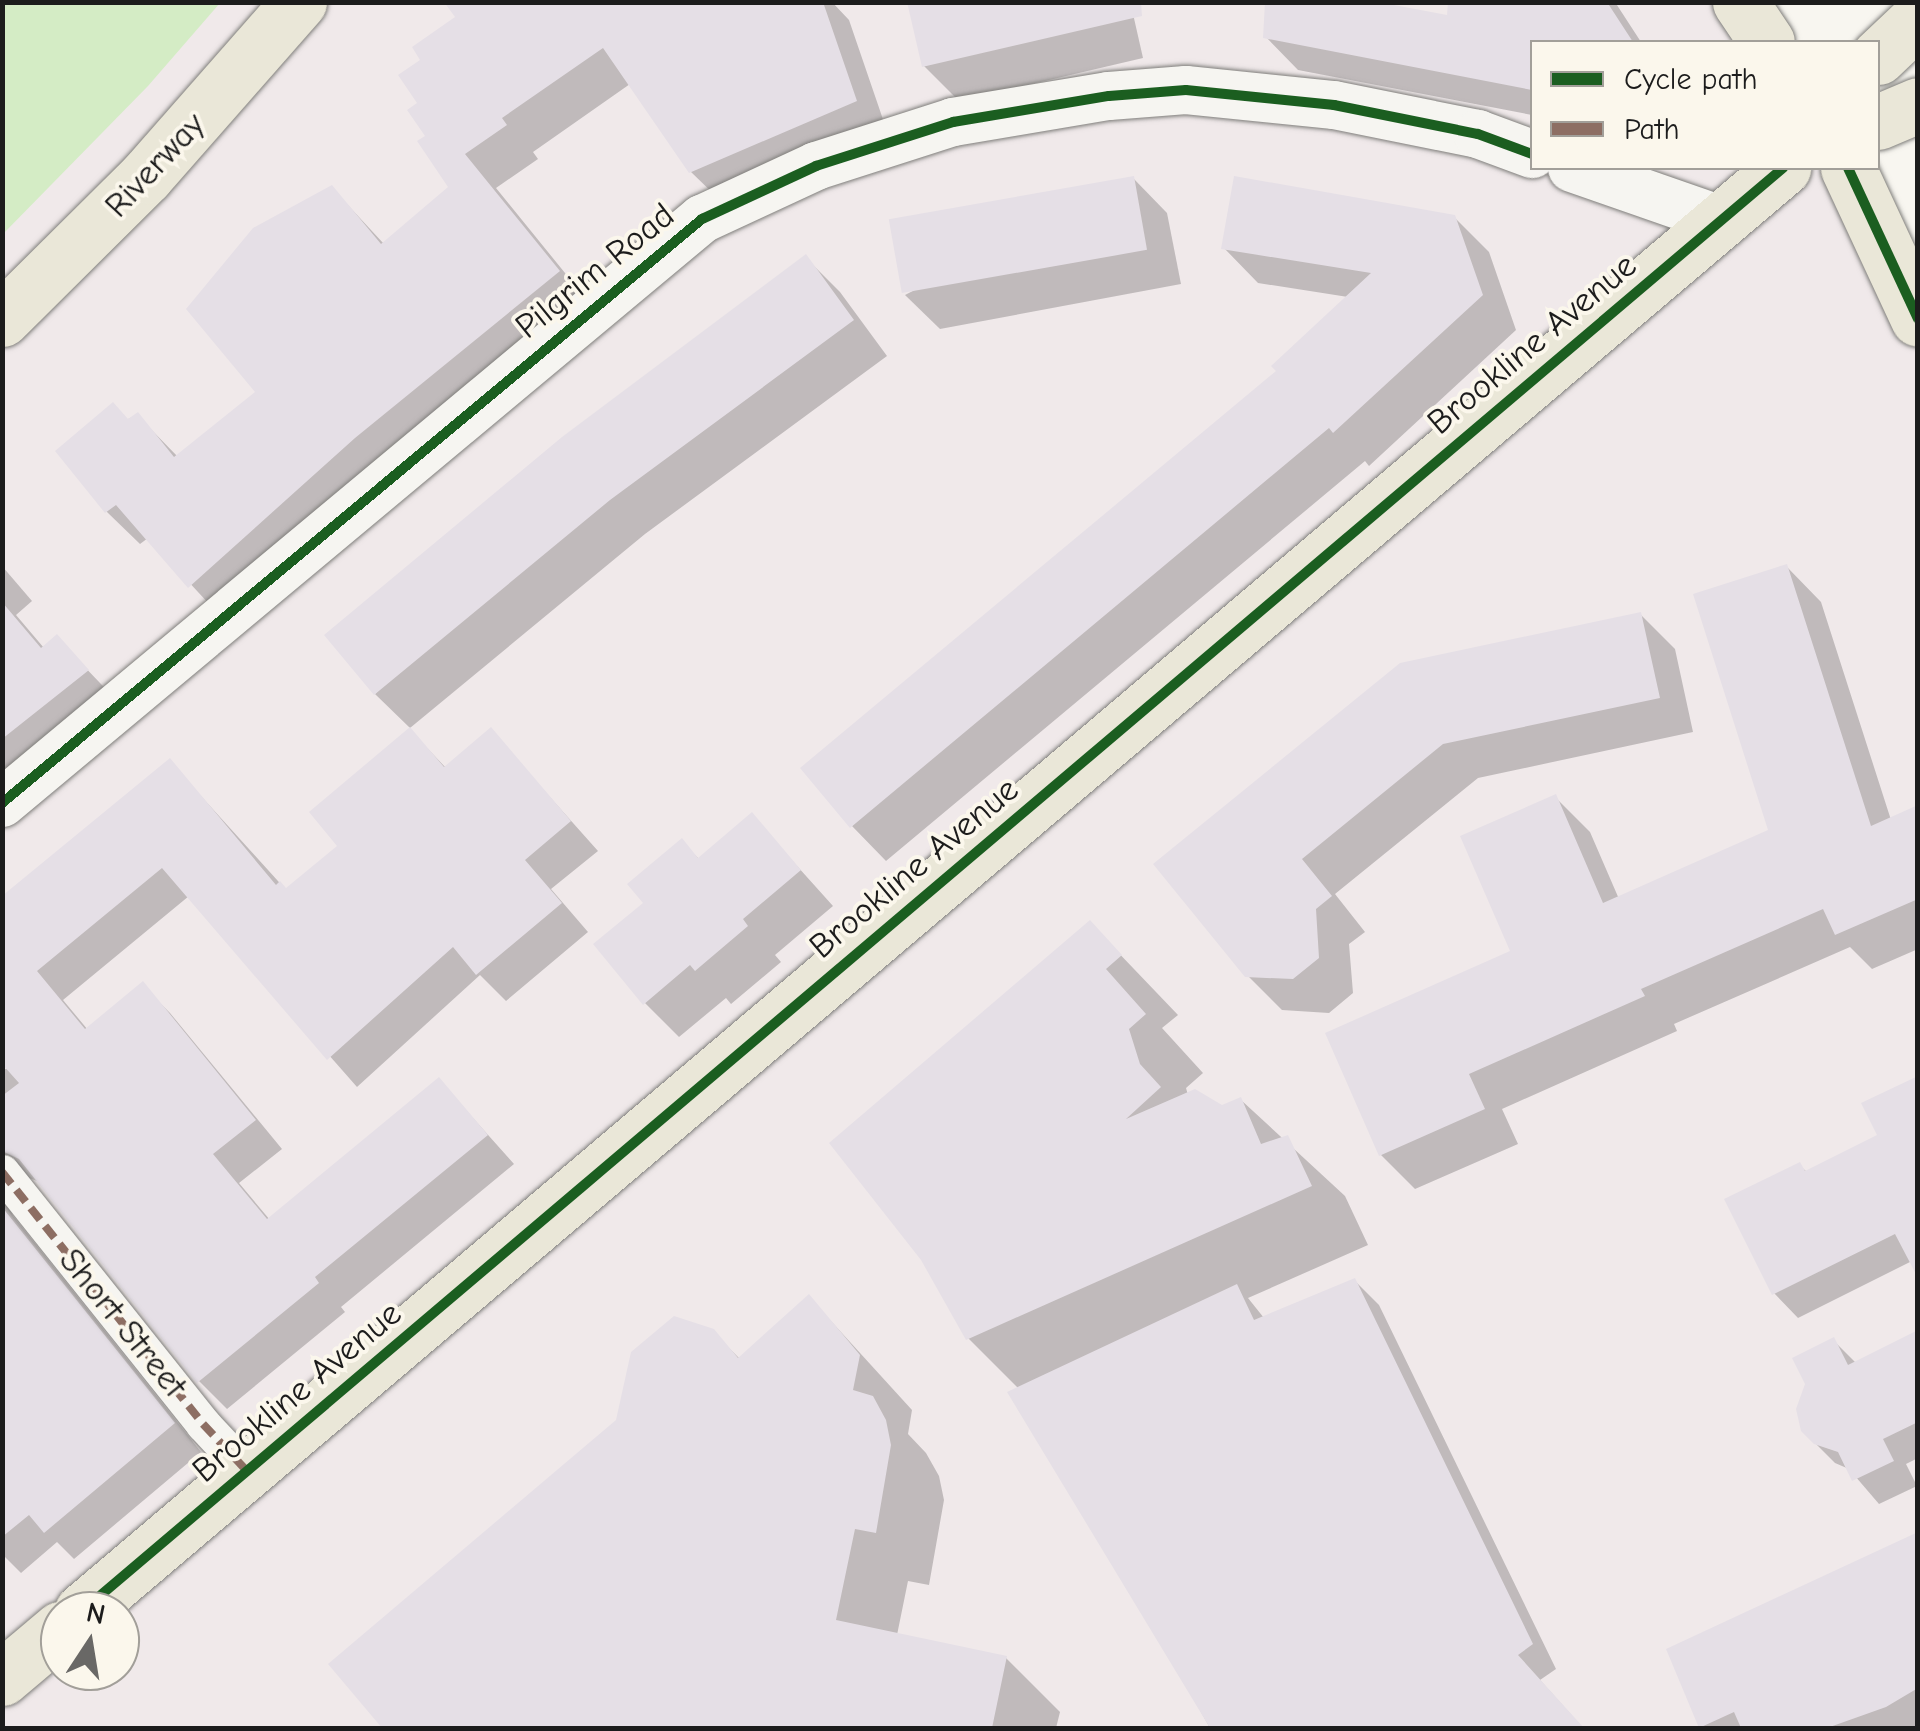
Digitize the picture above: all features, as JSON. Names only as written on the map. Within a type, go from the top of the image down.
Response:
[{"type":"main road","name":"Riverway","points":[[2,319],[146,176],[300,2]]},
{"type":"main road","points":[[1740,2],[1766,40]]},
{"type":"main road","points":[[1880,55],[1918,18]]},
{"type":"main road","points":[[1880,121],[1918,105]]},
{"type":"main road","name":"Brookline Avenue","points":[[106,1591],[1781,170]]},
{"type":"main road","points":[[1849,170],[1918,320]]},
{"type":"main road","points":[[2,1678],[40,1646]]},
{"type":"street","name":"Pilgrim Road","points":[[2,802],[702,219],[816,166],[952,122],[1109,96],[1186,90],[1334,105],[1478,134],[1530,153]]},
{"type":"street","points":[[1578,170],[1721,220]]},
{"type":"street","name":"Short Street","points":[[2,1172],[203,1424],[247,1471]]},
{"type":"shaded area","points":[[3,3],[1740,3],[1766,40],[1530,40],[1530,170],[1849,170],[1917,319],[1917,1728],[3,1728]]},
{"type":"green space","points":[[3,2],[220,3],[148,86],[3,234]]},
{"type":"building","points":[[444,2],[823,2],[857,101],[689,173],[603,48],[502,118],[507,125],[465,154],[560,271],[355,438],[188,588],[116,505],[105,513],[55,451],[113,402],[128,419],[138,412],[174,457],[255,392],[186,309],[253,228],[332,185],[381,244],[448,187],[417,141],[425,136],[407,110],[417,103],[398,75],[420,60],[412,47],[455,17]]},
{"type":"building","points":[[907,2],[1141,2],[1142,16],[922,67]]},
{"type":"building","points":[[1265,2],[1378,2],[1447,15],[1448,2],[1607,2],[1632,40],[1530,40],[1530,90],[1263,38]]},
{"type":"building","points":[[1134,176],[1147,250],[902,293],[889,219]]},
{"type":"building","points":[[1234,176],[1455,215],[1483,295],[1333,433],[1329,428],[850,828],[800,768],[1276,371],[1271,366],[1371,273],[1221,249]]},
{"type":"building","points":[[806,254],[854,320],[610,500],[374,695],[324,635],[562,437]]},
{"type":"building","points":[[1787,564],[1871,826],[1918,805],[1918,899],[1835,935],[1823,909],[1641,989],[1645,996],[1469,1074],[1485,1109],[1379,1156],[1325,1033],[1510,951],[1460,836],[1556,794],[1603,903],[1768,830],[1693,594]]},
{"type":"building","points":[[2,602],[41,648],[57,634],[89,670],[2,739]]},
{"type":"building","points":[[1641,612],[1660,698],[1443,744],[1302,859],[1332,896],[1316,909],[1319,958],[1293,979],[1245,977],[1153,864],[1400,663]]},
{"type":"building","points":[[410,727],[444,767],[491,727],[571,821],[525,860],[562,903],[476,975],[453,947],[327,1060],[162,868],[37,971],[85,1029],[143,981],[256,1120],[213,1154],[267,1219],[439,1077],[488,1135],[315,1277],[319,1283],[197,1383],[19,1159],[2,1151],[2,1096],[19,1083],[2,1064],[2,896],[170,758],[276,885],[280,881],[286,888],[337,846],[309,812]]},
{"type":"building","points":[[752,812],[801,870],[743,919],[748,926],[695,971],[690,965],[643,1005],[593,944],[643,903],[627,884],[682,838],[698,858]]},
{"type":"building","points":[[1090,920],[1122,955],[1106,969],[1146,1014],[1129,1029],[1140,1064],[1161,1087],[1126,1119],[1195,1089],[1222,1105],[1241,1097],[1261,1144],[1288,1135],[1312,1186],[966,1340],[921,1260],[829,1143]]},
{"type":"building","points":[[1918,1076],[1918,1278],[1895,1234],[1772,1295],[1724,1199],[1800,1162],[1805,1171],[1877,1135],[1861,1103]]},
{"type":"building","points":[[2,1207],[175,1423],[44,1533],[29,1515],[2,1537]]},
{"type":"building","points":[[1355,1278],[1533,1644],[1518,1655],[1584,1728],[1210,1728],[1007,1392],[1237,1284],[1254,1320]]},
{"type":"building","points":[[809,1294],[860,1355],[853,1390],[873,1396],[886,1420],[891,1445],[876,1533],[855,1529],[836,1620],[1007,1656],[992,1728],[382,1728],[328,1664],[616,1420],[631,1352],[674,1316],[714,1329],[738,1358]]},
{"type":"building","points":[[1918,1330],[1918,1422],[1883,1439],[1894,1461],[1852,1481],[1838,1452],[1814,1444],[1801,1431],[1796,1409],[1805,1384],[1792,1358],[1834,1337],[1848,1365]]},
{"type":"building","points":[[1918,1532],[1918,1688],[1886,1707],[1827,1728],[1741,1728],[1734,1712],[1699,1728],[1666,1649]]},
{"type":"marked path","points":[[2,1172],[203,1424],[247,1471]]},
{"type":"cycle path","points":[[2,803],[702,219],[816,166],[953,122],[1109,96],[1186,90],[1334,105],[1478,134],[1530,153]]},
{"type":"cycle path","points":[[106,1591],[1781,170]]},
{"type":"cycle path","points":[[1849,170],[1918,319]]}]
